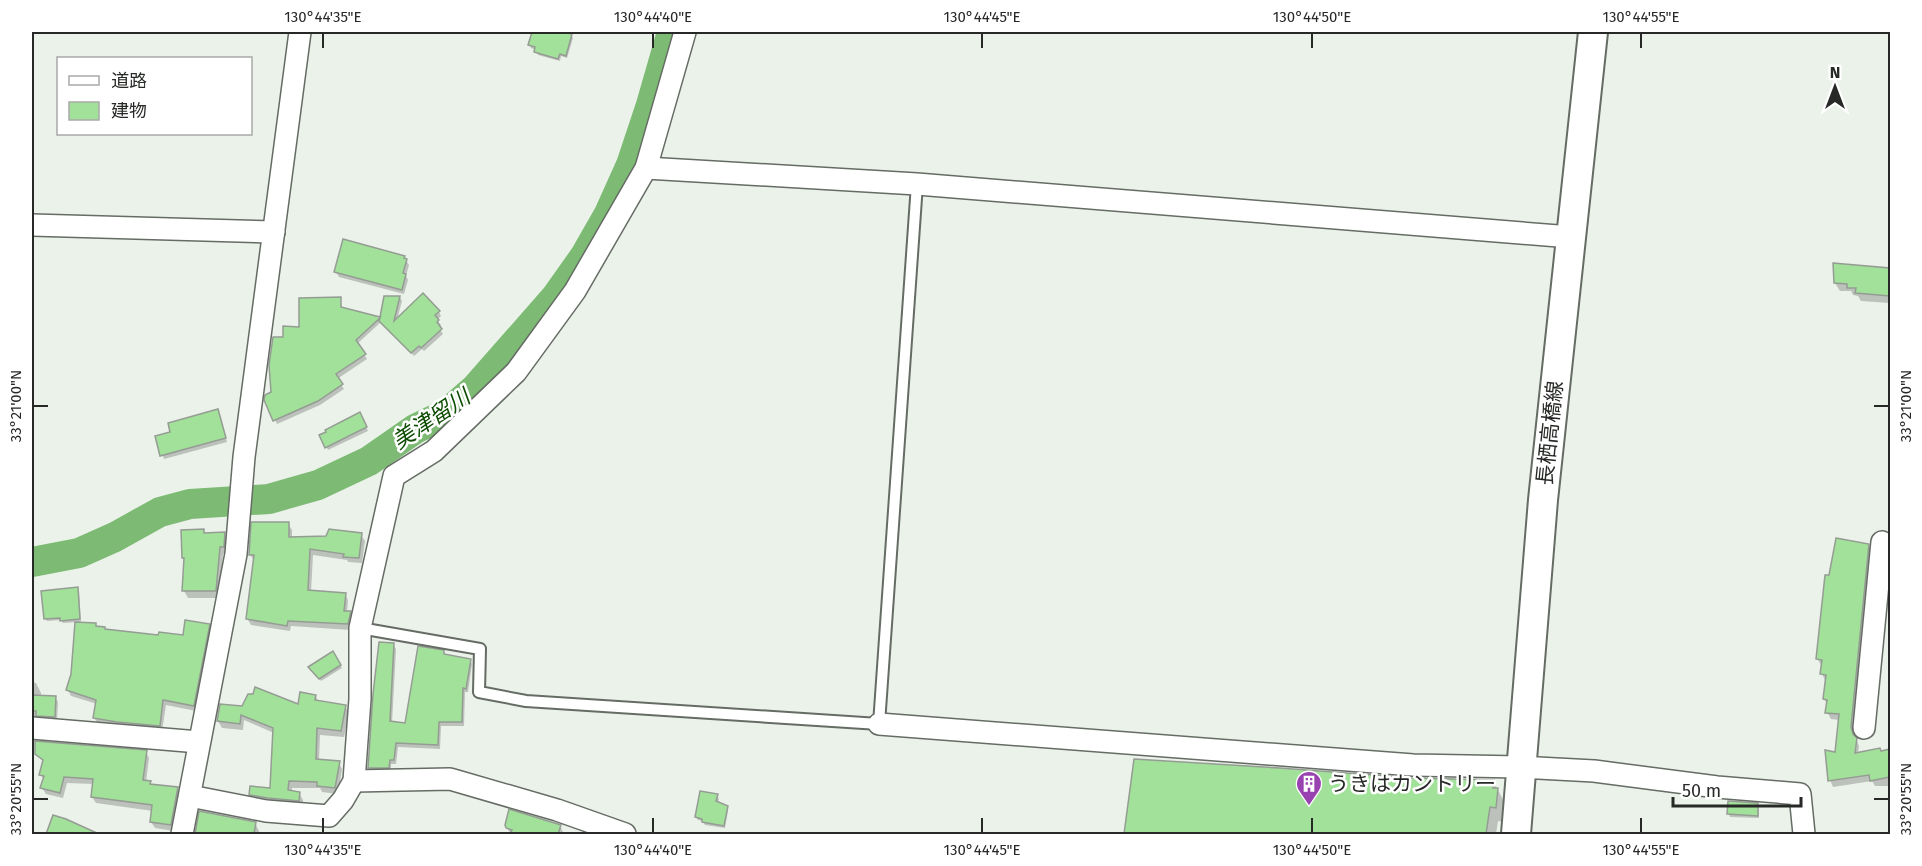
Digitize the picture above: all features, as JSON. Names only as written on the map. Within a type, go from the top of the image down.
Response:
[{"type":"main road","name":"長栖高橋線","points":[[1516,834],[1543,500],[1593,32]]},
{"type":"street","points":[[182,834],[236,554],[244,457],[300,32]]},
{"type":"street","points":[[190,796],[266,810],[329,816],[343,800],[354,781],[360,699],[360,628],[394,476],[434,451],[516,372],[575,291],[646,168],[686,32]]},
{"type":"street","points":[[646,168],[917,184],[1571,237]]},
{"type":"street","points":[[32,225],[274,232]]},
{"type":"street","points":[[1864,728],[1882,542],[1890,548]]},
{"type":"street","points":[[879,724],[1413,765],[1594,771],[1717,787],[1800,794],[1804,834]]},
{"type":"street","points":[[32,728],[199,742]]},
{"type":"street","points":[[354,781],[450,779],[557,810],[625,834]]},
{"type":"lane","points":[[360,628],[480,649],[479,692],[526,700],[879,724],[917,184]]},
{"type":"building","points":[[532,32],[572,34],[566,56],[560,54],[558,59],[534,52],[535,47],[528,45]]},
{"type":"building","points":[[343,239],[405,256],[404,258],[407,259],[403,273],[406,274],[402,290],[334,272]]},
{"type":"building","points":[[1833,263],[1890,268],[1890,296],[1855,293],[1856,288],[1847,288],[1847,284],[1834,283]]},
{"type":"building","points":[[423,293],[440,311],[435,315],[442,329],[421,348],[419,346],[411,353],[379,321],[380,318],[356,340],[366,354],[336,374],[343,384],[318,401],[273,421],[264,400],[265,395],[271,392],[269,365],[273,337],[283,337],[283,326],[299,327],[299,298],[341,297],[341,307],[380,317],[384,296],[400,296],[394,321]]},
{"type":"building","points":[[218,409],[226,438],[160,456],[155,436],[170,432],[168,423]]},
{"type":"building","points":[[360,412],[367,427],[325,448],[319,435]]},
{"type":"building","points":[[251,522],[289,522],[289,537],[326,536],[329,529],[362,533],[359,558],[343,557],[344,554],[310,549],[308,590],[346,593],[344,611],[351,611],[348,624],[288,621],[287,626],[246,619],[254,555],[249,555]]},
{"type":"building","points":[[204,529],[204,533],[225,532],[224,547],[220,547],[216,591],[182,591],[184,558],[182,558],[181,530]]},
{"type":"building","points":[[1836,538],[1869,544],[1851,727],[1857,738],[1855,753],[1880,748],[1881,751],[1890,749],[1890,777],[1870,781],[1869,775],[1828,781],[1825,750],[1835,752],[1839,714],[1825,713],[1827,700],[1823,699],[1826,675],[1820,674],[1822,660],[1816,659],[1825,575],[1829,575]]},
{"type":"building","points":[[78,587],[80,619],[60,621],[60,618],[44,619],[41,591]]},
{"type":"building","points":[[185,620],[210,624],[194,706],[163,700],[160,726],[93,718],[96,700],[66,690],[71,674],[75,622],[96,623],[96,626],[105,627],[105,629],[158,635],[159,632],[183,635]]},
{"type":"building","points":[[379,642],[394,643],[390,721],[405,723],[418,646],[444,650],[444,654],[471,659],[466,689],[463,688],[462,722],[439,722],[438,745],[396,743],[394,760],[390,760],[389,768],[368,768],[373,694]]},
{"type":"building","points":[[333,651],[341,665],[319,679],[308,667]]},
{"type":"building","points":[[255,687],[298,704],[300,692],[316,695],[315,700],[346,705],[341,731],[317,728],[316,759],[340,761],[335,788],[317,786],[317,782],[289,781],[288,790],[300,792],[299,801],[249,795],[250,786],[270,788],[273,728],[241,715],[240,724],[217,721],[220,704],[242,706],[248,694],[253,694]]},
{"type":"building","points":[[32,695],[56,696],[55,717],[36,716],[36,711],[32,711]]},
{"type":"building","points":[[35,741],[147,750],[143,780],[151,781],[150,784],[178,787],[171,825],[150,822],[152,805],[91,797],[93,779],[64,777],[60,793],[40,788],[44,776],[39,775],[43,760],[35,754]]},
{"type":"building","name":"うきはカントリー","points":[[1134,759],[1412,778],[1494,780],[1493,788],[1498,788],[1496,808],[1490,807],[1486,834],[1124,834]]},
{"type":"building","points":[[700,791],[718,794],[716,801],[728,806],[724,826],[702,822],[702,819],[695,817]]},
{"type":"building","points":[[1728,801],[1758,803],[1758,816],[1727,814]]},
{"type":"building","points":[[509,809],[561,825],[558,834],[510,834],[512,830],[506,828],[505,825]]},
{"type":"building","points":[[199,811],[256,822],[254,834],[195,834]]},
{"type":"building","points":[[53,815],[66,819],[99,834],[46,834]]},
{"type":"waterway","name":"美津留川","points":[[32,562],[79,553],[115,537],[160,512],[190,504],[269,499],[318,485],[369,461],[415,429],[446,414],[476,388],[556,297],[585,256],[609,214],[631,165],[672,32]]},
{"type":"place","name":"うきはカントリー","points":[[1309,807]]}]
